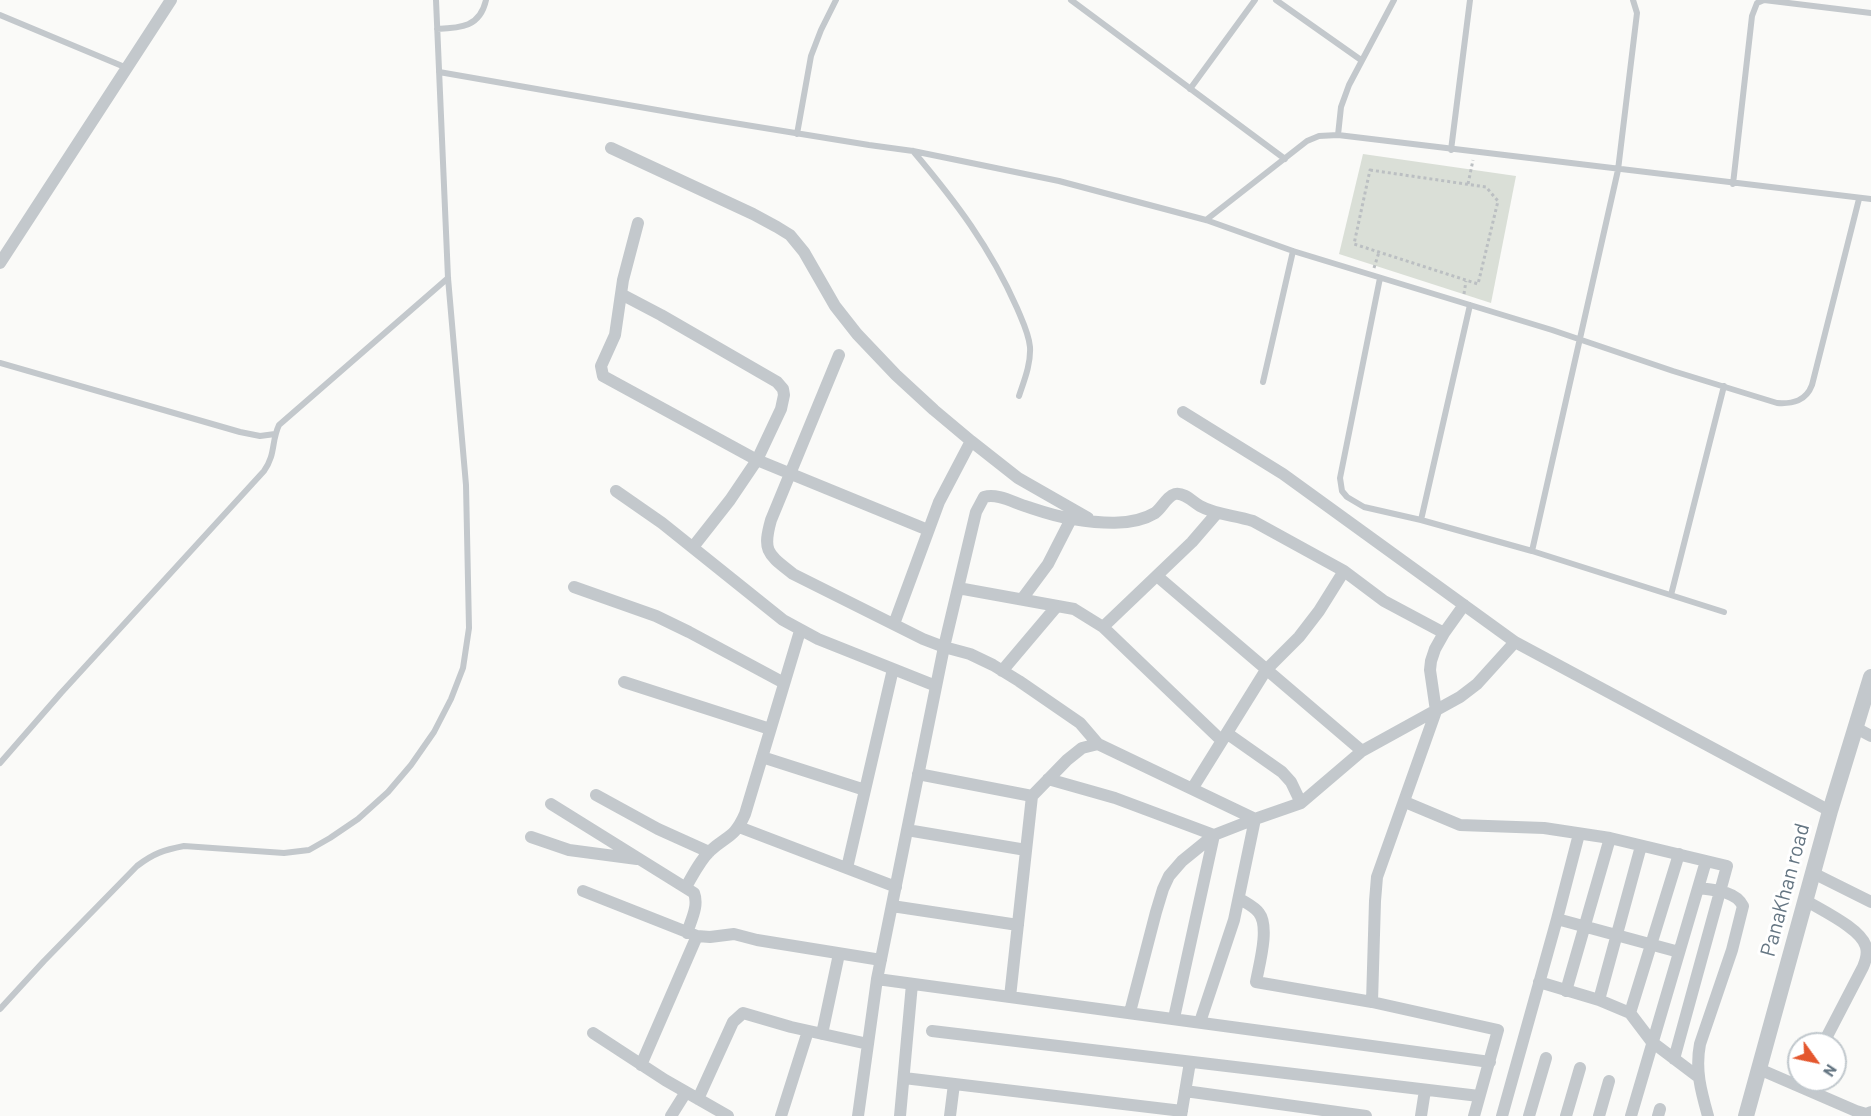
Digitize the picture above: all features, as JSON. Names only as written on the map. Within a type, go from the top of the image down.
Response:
[{"type":"street","points":[[0,263],[171,0]]},
{"type":"street","points":[[611,148],[753,214],[790,235],[804,252],[835,306],[857,334],[896,375],[934,410],[1018,478],[1094,522]]},
{"type":"street","points":[[638,223],[623,280],[615,335],[601,366],[603,376],[757,460],[928,530]]},
{"type":"street","points":[[621,294],[777,381],[783,388],[781,409],[757,460],[730,500],[693,547]]},
{"type":"street","points":[[839,355],[789,473],[766,538],[767,550],[793,574],[944,647],[970,654],[1002,670],[1080,723],[1098,744],[1255,819]]},
{"type":"street","points":[[1183,412],[1283,474],[1515,642],[1830,811]]},
{"type":"street","points":[[894,624],[939,502],[971,441]]},
{"type":"street","points":[[616,491],[662,522],[783,620],[800,631],[936,686]]},
{"type":"street","points":[[858,1116],[877,979],[918,774],[944,647],[976,512],[984,497],[990,495],[1071,519],[1124,522],[1141,519],[1156,512],[1175,494],[1182,495],[1217,513],[1253,521],[1344,571],[1384,601],[1444,633]]},
{"type":"street","points":[[1103,627],[1192,542],[1217,513]]},
{"type":"street","points":[[1022,599],[1048,564],[1071,519]]},
{"type":"street","points":[[1192,789],[1266,670],[1299,637],[1319,611],[1344,571]]},
{"type":"street","points":[[1157,576],[1362,752]]},
{"type":"street","points":[[574,586],[656,616],[784,683]]},
{"type":"street","points":[[958,588],[1074,609],[1103,627],[1225,738],[1282,772],[1291,782],[1301,803]]},
{"type":"street","points":[[1372,1002],[1377,877],[1436,711],[1431,661],[1444,633],[1464,605]]},
{"type":"street","points":[[1002,670],[1057,606]]},
{"type":"street","points":[[686,887],[709,852],[740,827],[800,631]]},
{"type":"street","points":[[1130,1012],[1163,889],[1169,876],[1182,861],[1214,835],[1301,803],[1362,752],[1460,698],[1477,684],[1515,642]]},
{"type":"street","points":[[847,868],[893,669]]},
{"type":"street","name":"PanaKhan road","points":[[1746,1116],[1830,811],[1863,732],[1871,677]]},
{"type":"street","points":[[624,682],[770,729]]},
{"type":"street","points":[[1010,997],[1032,796],[1082,748],[1098,744]]},
{"type":"street","points":[[762,757],[865,790]]},
{"type":"street","points":[[918,774],[1032,796]]},
{"type":"street","points":[[1048,779],[1116,798],[1214,835]]},
{"type":"street","points":[[596,795],[709,852]]},
{"type":"street","points":[[1405,802],[1460,825],[1544,828],[1610,838],[1727,866],[1674,1059]]},
{"type":"street","points":[[551,804],[694,892],[696,898],[692,934],[641,1065]]},
{"type":"street","points":[[1200,1022],[1240,899],[1255,819]]},
{"type":"street","points":[[740,827],[896,887]]},
{"type":"street","points":[[907,830],[1026,850]]},
{"type":"street","points":[[1502,1116],[1579,834]]},
{"type":"street","points":[[1174,1018],[1214,835]]},
{"type":"street","points":[[531,837],[568,850],[644,860]]},
{"type":"street","points":[[1566,991],[1610,838]]},
{"type":"street","points":[[1599,1000],[1641,846]]},
{"type":"street","points":[[1630,1013],[1679,854]]},
{"type":"street","points":[[1630,1116],[1706,861]]},
{"type":"street","points":[[1813,873],[1871,902]]},
{"type":"street","points":[[1698,888],[1733,895],[1740,899],[1743,906],[1732,950],[1697,1059],[1697,1076],[1708,1116]]},
{"type":"street","points":[[583,891],[692,934],[710,937],[734,934],[757,940],[881,960]]},
{"type":"street","points":[[1240,899],[1259,912],[1263,922],[1264,933],[1256,982],[1372,1002],[1498,1030],[1474,1116]]},
{"type":"street","points":[[1805,900],[1843,923],[1861,936],[1869,946],[1863,967],[1829,1032]]},
{"type":"street","points":[[892,906],[1018,925]]},
{"type":"street","points":[[1557,919],[1679,952]]},
{"type":"street","points":[[822,1034],[839,954]]},
{"type":"street","points":[[877,979],[1490,1062]]},
{"type":"street","points":[[1539,982],[1599,1000],[1630,1013],[1652,1042],[1697,1076]]},
{"type":"street","points":[[900,1116],[912,984]]},
{"type":"street","points":[[698,1099],[733,1022],[743,1012],[868,1044]]},
{"type":"street","points":[[781,1116],[808,1030]]},
{"type":"street","points":[[932,1031],[1479,1096]]},
{"type":"street","points":[[592,1033],[728,1116]]},
{"type":"street","points":[[1529,1116],[1546,1058]]},
{"type":"street","points":[[904,1078],[1181,1113],[1190,1062]]},
{"type":"street","points":[[1566,1116],[1580,1068]]},
{"type":"street","points":[[1759,1069],[1787,1078]]},
{"type":"street","points":[[1599,1116],[1609,1081]]},
{"type":"street","points":[[950,1116],[954,1084]]},
{"type":"street","points":[[1421,1116],[1425,1090]]},
{"type":"street","points":[[1185,1091],[1366,1116]]},
{"type":"street","points":[[671,1116],[686,1092]]},
{"type":"street","points":[[1820,1092],[1856,1111],[1866,1114],[1871,1112]]},
{"type":"lane","points":[[0,1009],[137,866],[153,854],[184,846],[284,853],[309,850],[358,819],[388,792],[411,765],[434,732],[451,699],[463,668],[469,628],[466,485],[448,278],[436,0]]},
{"type":"lane","points":[[437,29],[469,25],[478,17],[486,0]]},
{"type":"lane","points":[[797,134],[811,56],[836,0]]},
{"type":"lane","points":[[1071,0],[1285,159]]},
{"type":"lane","points":[[1190,89],[1255,0]]},
{"type":"lane","points":[[1276,0],[1361,60]]},
{"type":"lane","points":[[1338,135],[1341,107],[1361,60],[1394,0]]},
{"type":"lane","points":[[1451,150],[1470,0]]},
{"type":"lane","points":[[1532,551],[1618,170],[1637,13],[1633,0]]},
{"type":"lane","points":[[1733,184],[1752,16],[1757,3],[1764,0],[1871,13]]},
{"type":"lane","points":[[0,15],[127,68]]},
{"type":"lane","points":[[439,72],[797,134],[913,151],[1059,181],[1206,220],[1293,251],[1777,403],[1789,404],[1799,401],[1809,393],[1859,199]]},
{"type":"lane","points":[[1206,220],[1307,141],[1319,136],[1338,135],[1871,199]]},
{"type":"lane","points":[[913,151],[958,206],[1004,278],[1028,337],[1030,349],[1019,396]]},
{"type":"lane","points":[[1263,382],[1293,251]]},
{"type":"lane","points":[[0,763],[264,471],[273,454],[275,434],[279,425],[448,278]]},
{"type":"lane","points":[[1380,278],[1340,478],[1342,491],[1347,497],[1364,507],[1421,520],[1532,551],[1724,612]]},
{"type":"lane","points":[[1421,520],[1470,305]]},
{"type":"lane","points":[[0,363],[240,432],[260,435],[275,434]]},
{"type":"lane","points":[[1671,595],[1724,386]]},
{"type":"path","points":[[1468,184],[1475,153]]},
{"type":"path","points":[[1370,170],[1468,184],[1486,187],[1498,201],[1478,284],[1354,244],[1370,170]]},
{"type":"shaded area","points":[[1363,154],[1516,176],[1491,303],[1339,254]]}]
